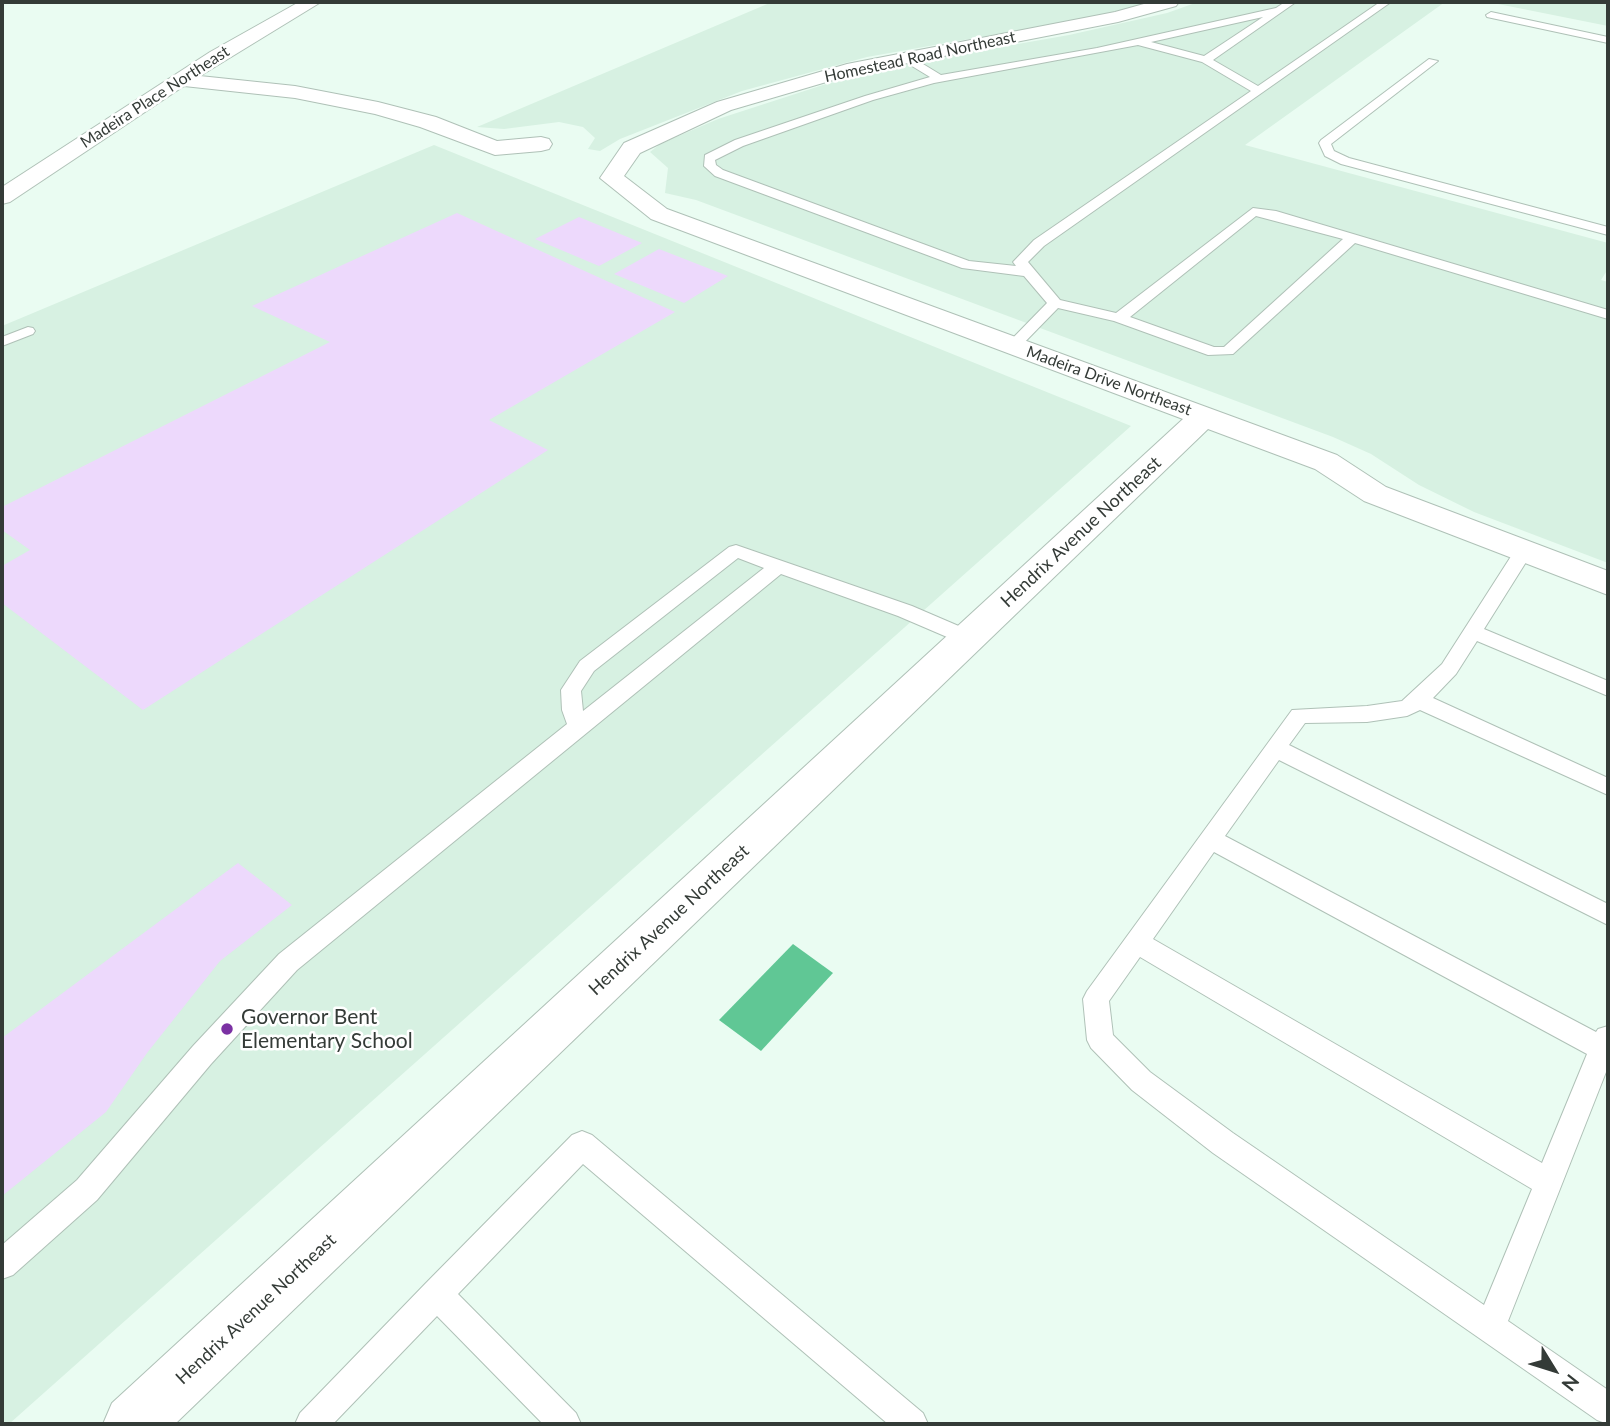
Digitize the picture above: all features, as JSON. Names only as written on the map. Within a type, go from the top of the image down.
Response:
[{"type":"street","name":"Madeira Place Northeast","points":[[2,197],[217,56],[312,2]]},
{"type":"street","name":"Homestead Road Northeast","points":[[611,178],[632,148],[724,106],[854,68],[1118,18],[1170,2]]},
{"type":"street","points":[[181,80],[295,92],[378,108],[428,122],[495,148],[541,144]]},
{"type":"street","name":"Madeira Drive Northeast","points":[[611,178],[659,214],[1326,461],[1375,494],[1608,584]]},
{"type":"street","name":"Hendrix Avenue Northeast","points":[[133,1424],[1204,416]]},
{"type":"lane","points":[[1206,60],[1291,2]]},
{"type":"lane","points":[[1353,238],[1228,351],[1213,352],[1119,318],[1055,303],[1020,262],[1039,243],[1386,2]]},
{"type":"lane","points":[[1029,272],[967,265],[719,173],[710,166],[709,158],[739,143],[869,98],[940,79],[1138,41],[1279,10]]},
{"type":"lane","points":[[1491,15],[1608,40]]},
{"type":"lane","points":[[1138,41],[1206,60],[1259,91]]},
{"type":"lane","points":[[906,58],[940,79]]},
{"type":"lane","points":[[1433,61],[1325,142],[1329,153],[1345,161],[1608,231]]},
{"type":"lane","points":[[1119,318],[1253,212],[1271,214],[1608,315]]},
{"type":"lane","points":[[1013,346],[1055,303]]},
{"type":"lane","points":[[2,342],[28,331]]},
{"type":"lane","points":[[578,726],[572,710],[571,690],[587,666],[736,551],[905,611],[968,638]]},
{"type":"lane","points":[[1524,551],[1448,669],[1418,700],[1407,708],[1367,714],[1299,715],[1096,999],[1100,1040],[1141,1081],[1223,1143],[1608,1409]]},
{"type":"lane","points":[[2,1264],[87,1190],[202,1055],[288,962],[778,566]]},
{"type":"lane","points":[[1471,631],[1608,689]]},
{"type":"lane","points":[[1418,700],[1608,787]]},
{"type":"lane","points":[[1275,748],[1608,915]]},
{"type":"lane","points":[[1210,839],[1605,1042],[1490,1328]]},
{"type":"lane","points":[[1137,943],[1549,1183]]},
{"type":"lane","points":[[311,1424],[582,1145],[912,1424]]},
{"type":"lane","points":[[437,1294],[565,1424]]},
{"type":"shaded area","points":[[772,2],[1151,2],[1111,14],[867,57],[742,91],[620,139],[600,151],[588,149],[595,138],[583,127],[559,122],[504,129],[477,127]]},
{"type":"shaded area","points":[[1198,2],[1445,2],[1245,145],[1608,243],[1608,269],[1601,280],[1608,282],[1608,563],[1474,512],[1419,485],[1371,454],[1333,437],[696,200],[665,193],[668,168],[650,152],[660,144],[718,119],[826,84],[938,58],[1069,35],[1167,13]]},
{"type":"shaded area","points":[[1488,2],[1608,2],[1608,26]]},
{"type":"shaded area","name":"Governor Bent Elementary School","points":[[434,145],[1131,426],[9,1424],[2,1424],[2,326]]},
{"type":"shaded area","points":[[457,213],[675,312],[489,420],[548,450],[143,710],[2,603],[2,566],[30,550],[2,530],[2,507],[330,342],[252,306]]},
{"type":"shaded area","points":[[579,217],[642,243],[599,266],[535,239]]},
{"type":"shaded area","points":[[659,249],[728,276],[684,303],[614,274]]},
{"type":"shaded area","points":[[238,863],[292,905],[220,961],[147,1053],[106,1112],[2,1196],[2,1038]]},
{"type":"shaded area","points":[[793,944],[833,973],[761,1051],[719,1020]]},
{"type":"place","name":"Governor Bent Elementary School","points":[[227,1029]]}]
